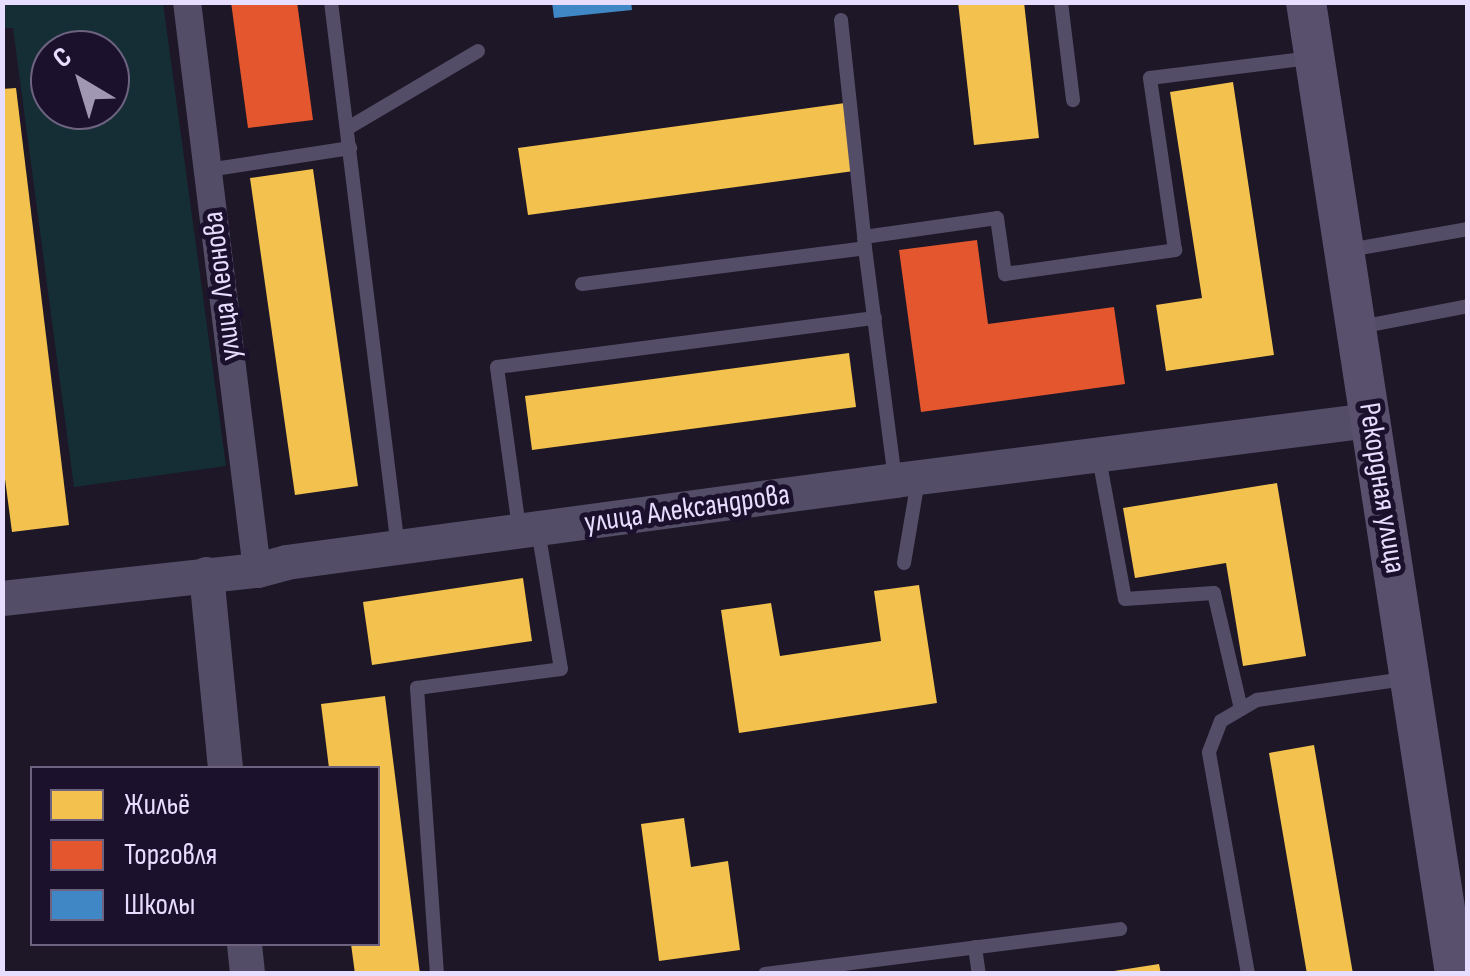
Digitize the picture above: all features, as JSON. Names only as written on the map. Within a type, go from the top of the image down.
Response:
[{"type":"main road","name":"Рекордная улица","points":[[1306,2],[1456,974]]},
{"type":"street","name":"улица Леонова","points":[[186,2],[257,570]]},
{"type":"street","name":"улица Александрова","points":[[2,598],[257,570],[286,562],[1372,420]]},
{"type":"street","points":[[206,574],[226,766]]},
{"type":"street","points":[[244,946],[247,974]]},
{"type":"lane","points":[[331,2],[398,549]]},
{"type":"lane","points":[[1061,2],[1072,100]]},
{"type":"lane","points":[[841,20],[864,242],[906,479],[904,563]]},
{"type":"lane","points":[[348,128],[478,51]]},
{"type":"lane","points":[[582,284],[997,218],[1005,274],[1175,250],[1150,78],[1315,57]]},
{"type":"lane","points":[[208,170],[350,148]]},
{"type":"lane","points":[[1344,251],[1468,229]]},
{"type":"lane","points":[[1357,328],[1468,306]]},
{"type":"lane","points":[[438,974],[417,688],[561,669],[496,367],[875,318]]},
{"type":"lane","points":[[1099,458],[1125,600],[1214,594],[1241,709]]},
{"type":"lane","points":[[1248,974],[1209,752],[1220,721],[1257,700],[1411,678]]},
{"type":"lane","points":[[766,974],[1120,929]]},
{"type":"lane","points":[[975,947],[979,974]]},
{"type":"shaded area","points":[[3,2],[163,3],[226,466],[74,487],[13,28],[3,28]]},
{"type":"building: Жильё","points":[[958,2],[1024,2],[1039,138],[974,145]]},
{"type":"building: Жильё","points":[[1233,82],[1274,355],[1166,371],[1156,305],[1202,298],[1170,92]]},
{"type":"building: Жильё","points":[[16,88],[69,525],[12,532],[2,456],[2,89]]},
{"type":"building: Жильё","points":[[845,103],[854,171],[528,215],[518,148]]},
{"type":"building: Жильё","points":[[313,169],[358,486],[295,495],[250,178]]},
{"type":"building: Жильё","points":[[849,353],[856,407],[532,450],[525,396]]},
{"type":"building: Жильё","points":[[1277,483],[1306,656],[1243,666],[1226,563],[1135,578],[1123,508]]},
{"type":"building: Жильё","points":[[523,578],[532,641],[372,665],[363,602]]},
{"type":"building: Жильё","points":[[919,585],[937,703],[739,733],[721,610],[771,603],[780,656],[881,641],[874,591]]},
{"type":"building: Жильё","points":[[385,696],[420,974],[355,974],[351,946],[380,946],[380,766],[329,766],[321,704]]},
{"type":"building: Жильё","points":[[1314,745],[1353,974],[1307,974],[1269,753]]},
{"type":"building: Жильё","points":[[684,818],[691,867],[728,861],[740,950],[659,961],[641,824]]},
{"type":"building: Жильё","points":[[1159,964],[1161,974],[1114,974],[1114,971]]},
{"type":"building: Торговля","points":[[231,2],[297,2],[313,120],[248,128]]},
{"type":"building: Торговля","points":[[977,240],[988,324],[1114,307],[1125,384],[921,412],[899,250]]},
{"type":"building: Школы","points":[[552,2],[631,2],[632,10],[554,18]]}]
